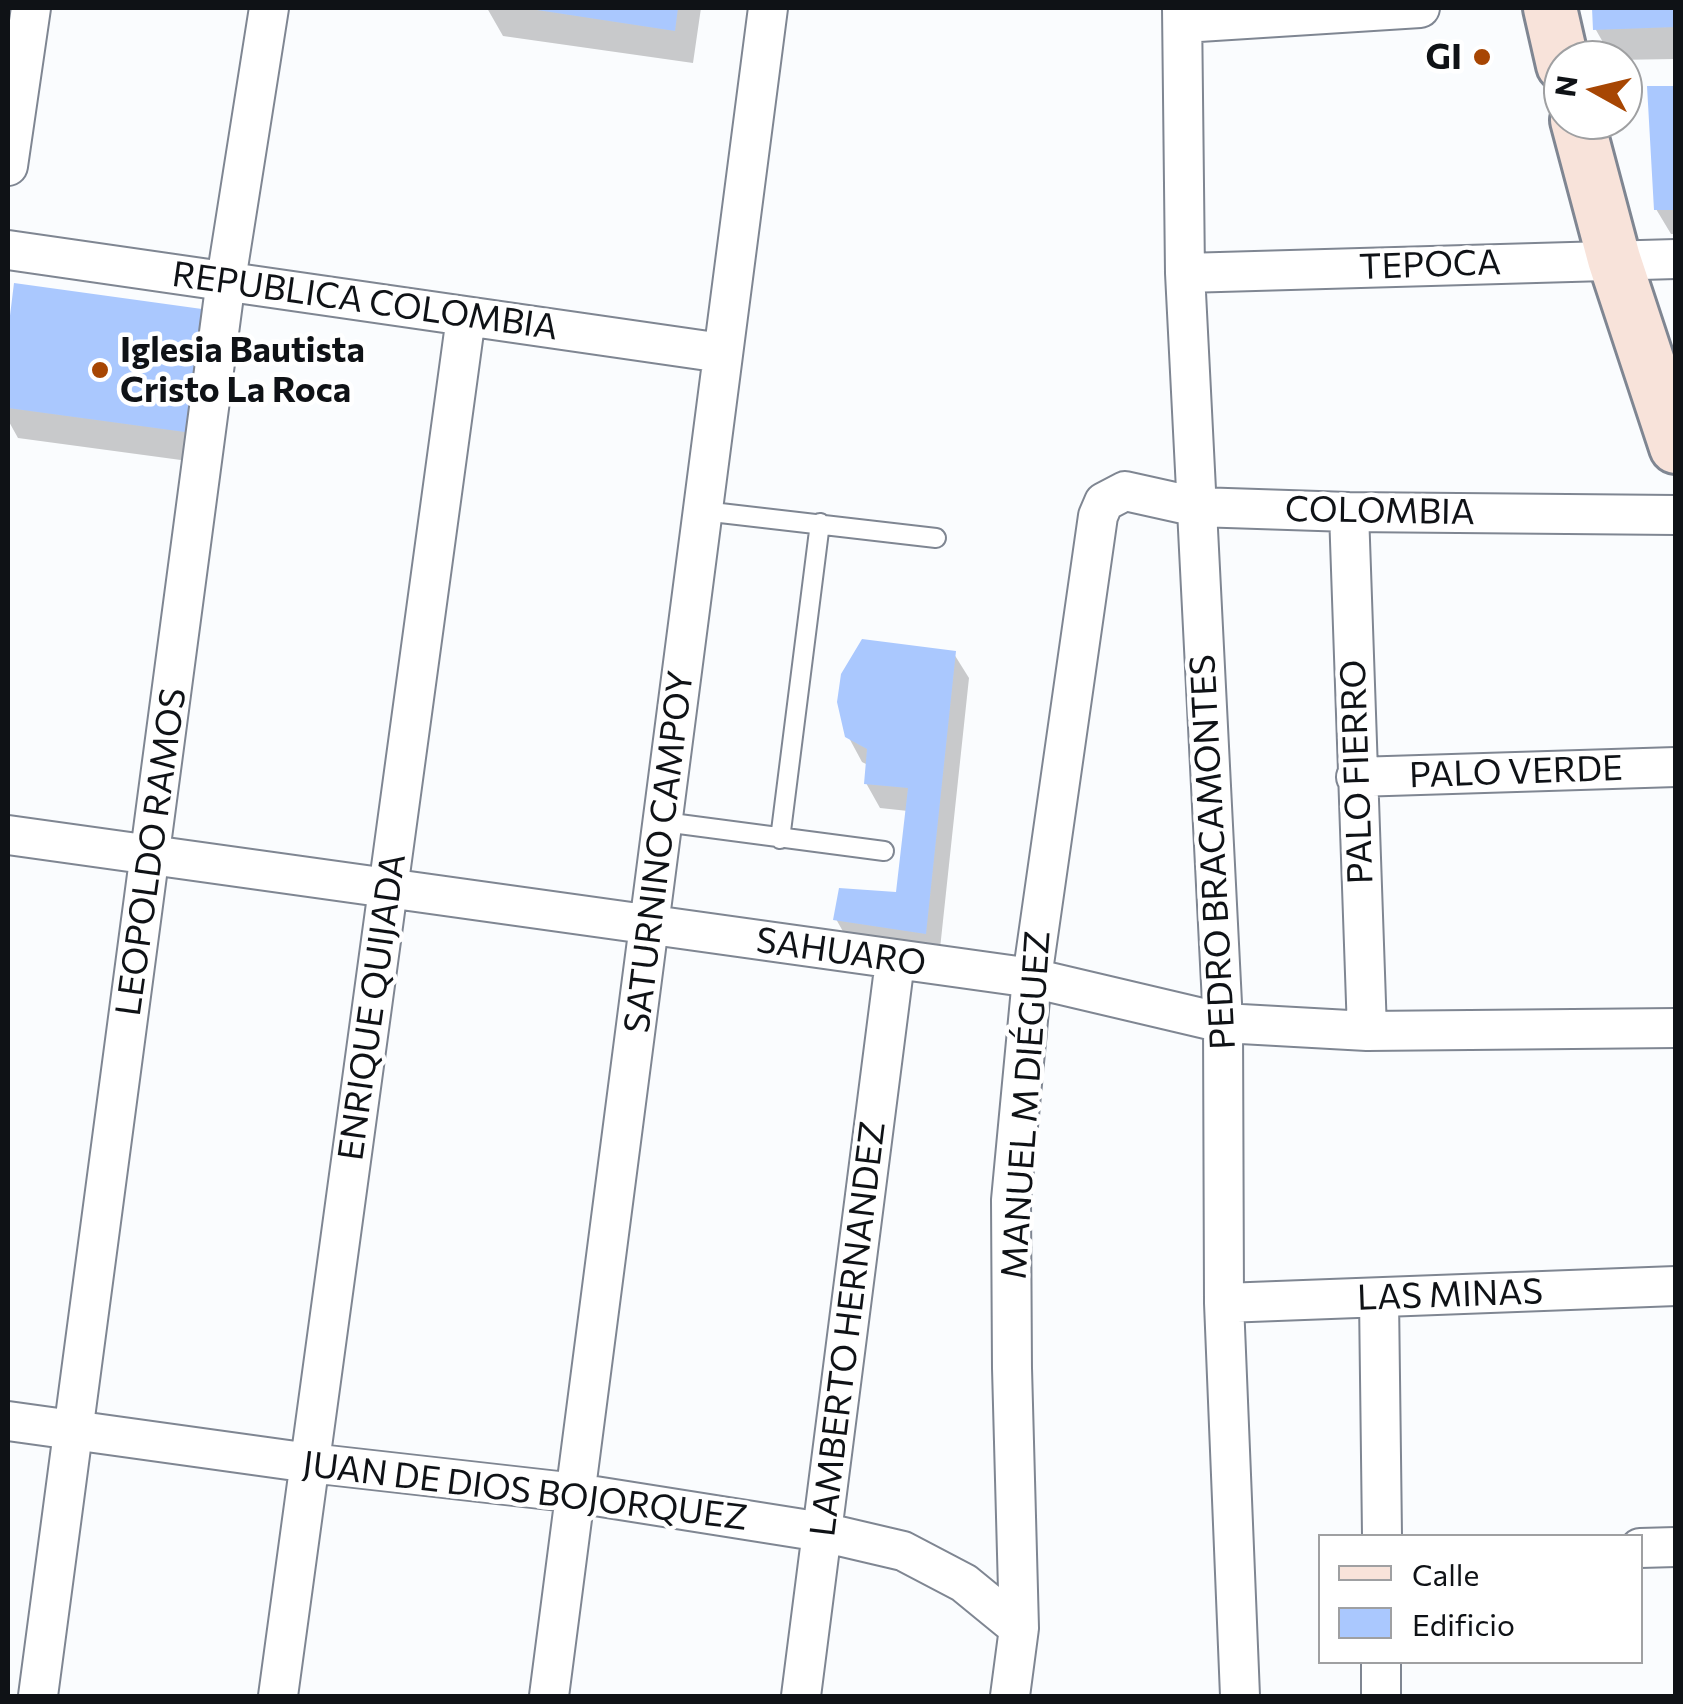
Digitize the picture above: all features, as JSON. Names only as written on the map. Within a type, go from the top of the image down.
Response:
[{"type":"street","points":[[8,166],[30,8]]},
{"type":"street","name":"LEOPOLDO RAMOS","points":[[38,1696],[226,280],[269,8]]},
{"type":"street","name":"SATURNINO CAMPOY","points":[[549,1696],[768,8]]},
{"type":"street","points":[[1183,15],[1420,8]]},
{"type":"street","points":[[1550,8],[1557,40]]},
{"type":"street","name":"PEDRO BRACAMONTES","points":[[1183,15],[1184,273],[1223,1023],[1224,1303],[1240,1696]]},
{"type":"street","points":[[1581,140],[1614,259],[1676,448]]},
{"type":"street","name":"REPUBLICA COLOMBIA","points":[[8,250],[722,353]]},
{"type":"street","name":"TEPOCA","points":[[1184,273],[1676,258]]},
{"type":"street","name":"ENRIQUE QUIJADA","points":[[278,1696],[466,317]]},
{"type":"street","name":"COLOMBIA","points":[[1098,516],[1104,502],[1125,491],[1197,507],[1676,515]]},
{"type":"street","name":"PALO FIERRO","points":[[1349,512],[1367,1031]]},
{"type":"street","name":"MANUEL M DIÉGUEZ","points":[[1010,1696],[1019,1628],[1011,1200],[1032,978],[1098,516]]},
{"type":"street","name":"PALO VERDE","points":[[1356,778],[1676,767]]},
{"type":"street","name":"SAHUARO","points":[[8,835],[1032,978],[1223,1023],[1367,1031],[1676,1028]]},
{"type":"street","name":"LAMBERTO HERNANDEZ","points":[[801,1696],[894,961]]},
{"type":"street","name":"LAS MINAS","points":[[1224,1303],[1676,1286]]},
{"type":"street","points":[[1378,1298],[1382,1534]]},
{"type":"street","name":"JUAN DE DIOS BOJORQUEZ","points":[[8,1420],[310,1463],[576,1493],[822,1532],[903,1551],[964,1583],[1019,1628]]},
{"type":"street","points":[[1643,1548],[1676,1547]]},
{"type":"street","points":[[1381,1696],[1382,1664]]},
{"type":"lane","points":[[704,511],[936,538]]},
{"type":"lane","points":[[780,839],[820,523]]},
{"type":"lane","points":[[664,822],[884,851]]},
{"type":"building","points":[[524,8],[678,8],[675,31]]},
{"type":"building","points":[[1592,8],[1676,8],[1676,27],[1593,30]]},
{"type":"building","points":[[1647,86],[1676,86],[1676,210],[1654,210]]},
{"type":"building","name":"Iglesia Bautista Cristo La Roca","points":[[14,283],[202,309],[185,432],[8,408],[8,332]]},
{"type":"building","points":[[862,639],[956,651],[926,934],[833,920],[839,888],[896,892],[908,788],[864,784],[867,749],[845,737],[837,702],[841,674]]},
{"type":"place","name":"GI","points":[[1482,57]]},
{"type":"place","name":"Iglesia Bautista Cristo La Roca","points":[[100,370]]}]
